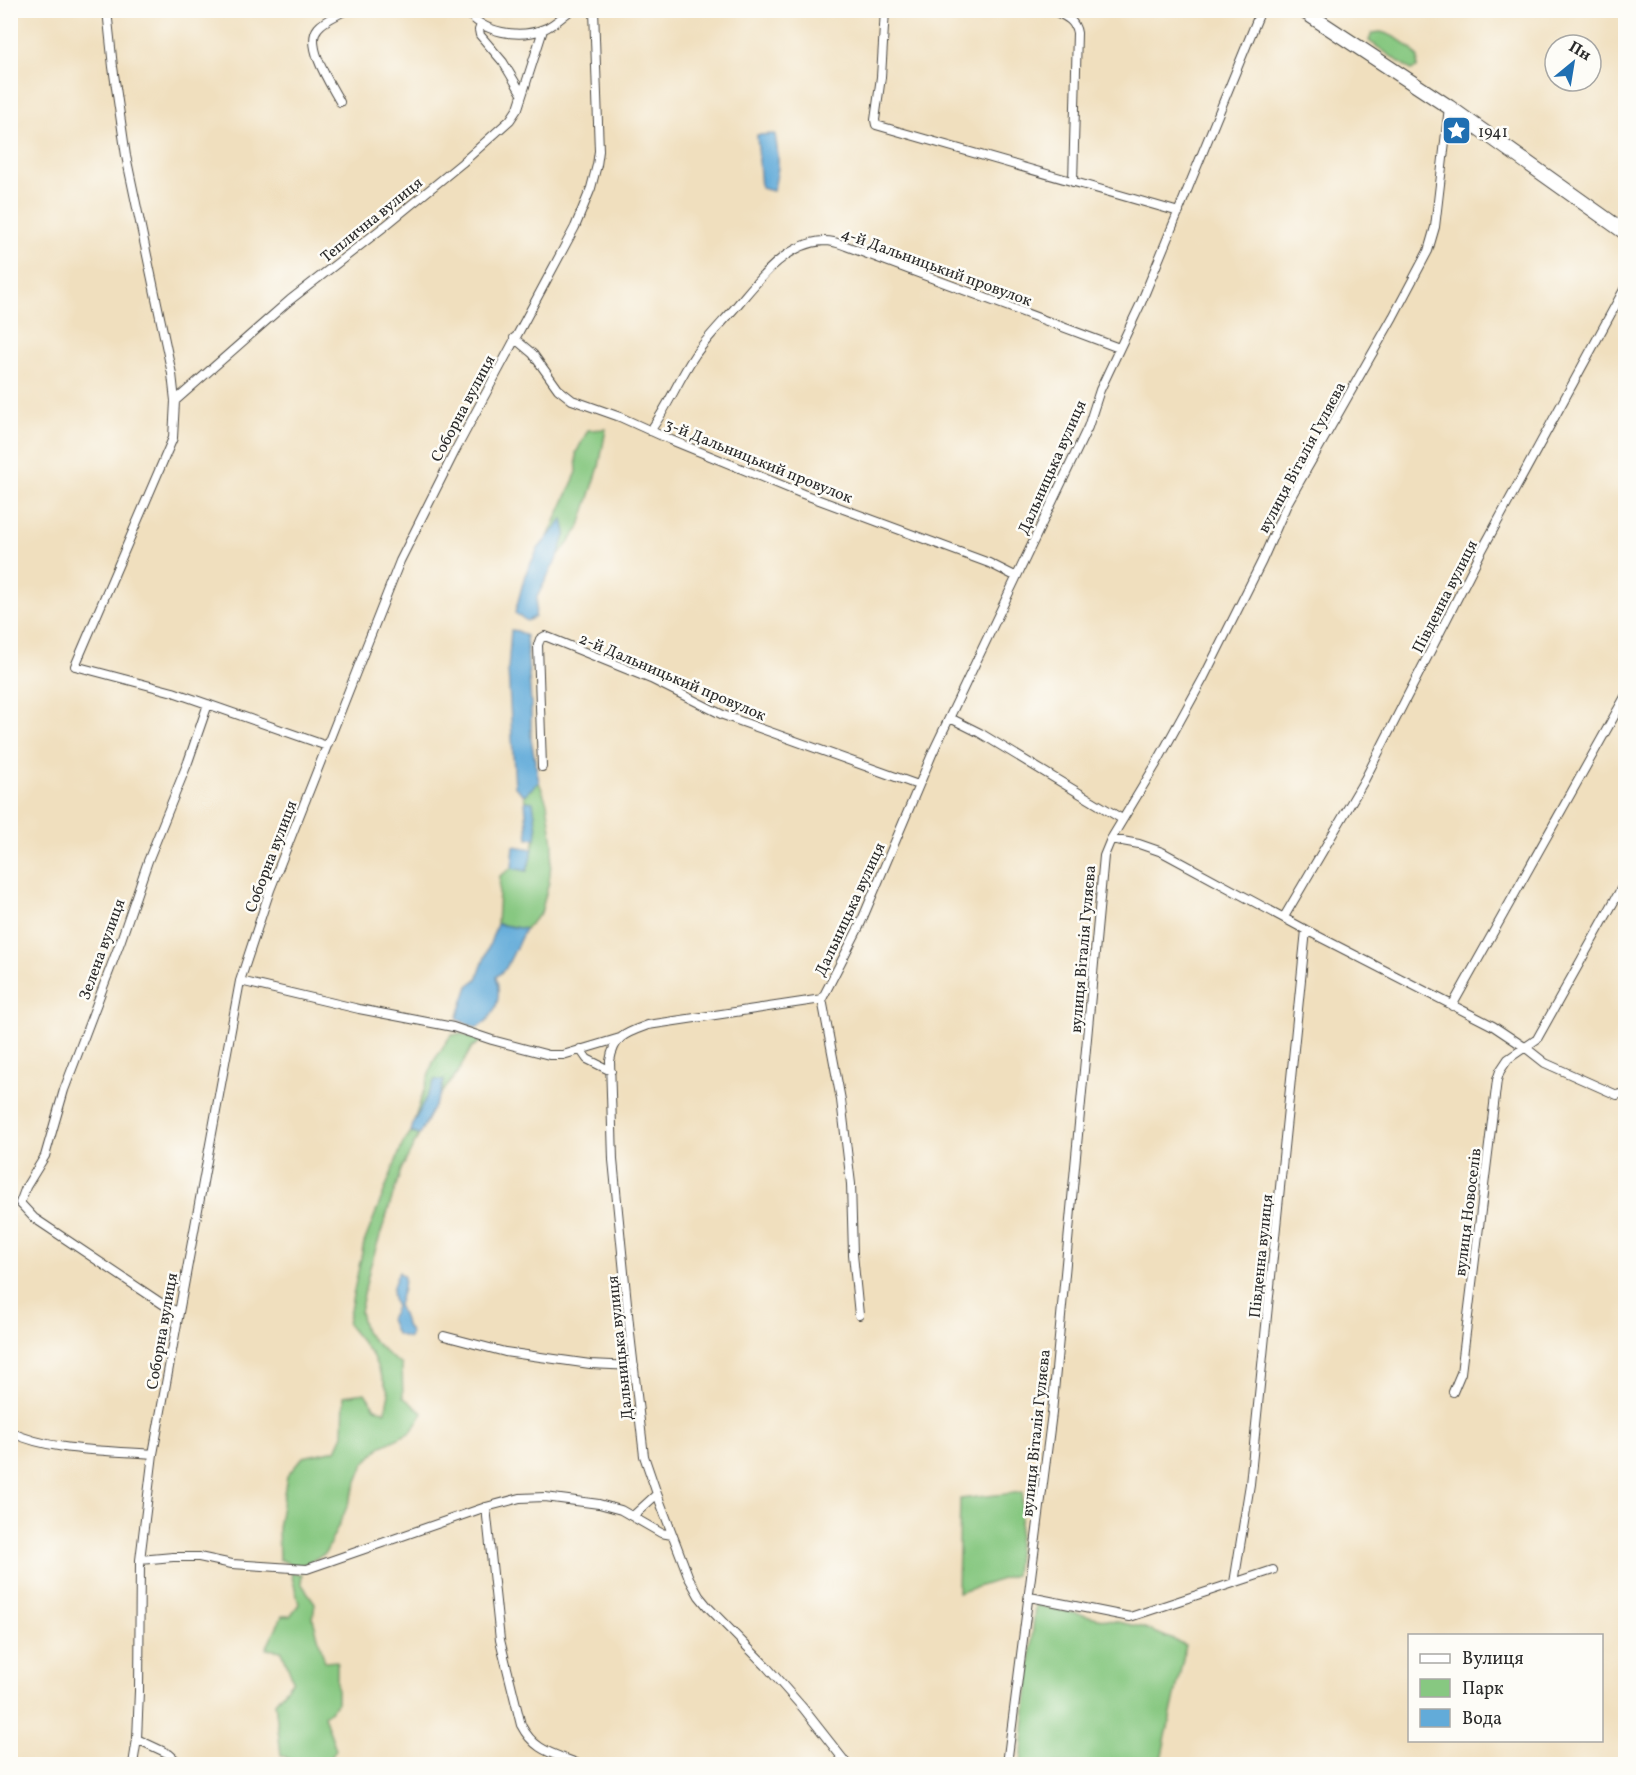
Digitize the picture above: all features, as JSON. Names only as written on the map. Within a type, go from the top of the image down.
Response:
[{"type":"highway","points":[[1302,10],[1449,107],[1626,233]]},
{"type":"street","points":[[107,10],[126,156],[170,363],[175,401],[173,438],[75,666],[173,692],[327,746]]},
{"type":"street","points":[[339,102],[315,52],[313,38],[318,27],[346,10]]},
{"type":"street","points":[[466,10],[481,25],[515,33],[543,30],[571,10]]},
{"type":"street","name":"Соборна вулиця","points":[[133,1764],[140,1667],[141,1560],[153,1454],[240,981],[270,890],[400,561],[454,451],[575,227],[595,177],[599,139],[594,10]]},
{"type":"street","points":[[885,10],[876,125],[1179,212]]},
{"type":"street","points":[[1052,10],[1071,20],[1075,24],[1077,33],[1073,182]]},
{"type":"street","name":"Дальницька вулиця","points":[[847,1764],[766,1666],[699,1596],[689,1578],[657,1494],[645,1456],[613,1160],[612,1052],[616,1043],[626,1033],[648,1025],[822,999],[859,927],[918,785],[1083,436],[1100,390],[1141,303],[1261,10]]},
{"type":"street","points":[[481,25],[480,35],[502,62],[522,94]]},
{"type":"street","name":"Теплична вулиця","points":[[175,401],[290,300],[385,226],[502,128],[514,115],[543,30]]},
{"type":"street","name":"вулиця Віталія Гуляєва","points":[[1007,1764],[1053,1413],[1104,856],[1122,819],[1155,766],[1204,677],[1262,561],[1288,502],[1394,317],[1428,251],[1435,227],[1449,107]]},
{"type":"street","name":"4-й Дальницький провулок","points":[[650,431],[668,405],[696,353],[762,276],[793,251],[815,242],[826,241],[846,246],[1119,348]]},
{"type":"street","name":"Південна вулиця","points":[[1284,917],[1365,779],[1481,552],[1626,286]]},
{"type":"street","name":"3-й Дальницький провулок","points":[[514,338],[533,354],[565,395],[572,400],[620,417],[803,494],[989,563],[1015,576]]},
{"type":"street","name":"2-й Дальницький провулок","points":[[542,767],[538,645],[540,639],[545,636],[651,679],[723,715],[918,785]]},
{"type":"street","points":[[1452,1006],[1626,695]]},
{"type":"street","name":"Зелена вулиця","points":[[178,1312],[167,1307],[34,1218],[20,1203],[26,1186],[45,1156],[64,1090],[208,704]]},
{"type":"street","points":[[950,717],[1122,819]]},
{"type":"street","points":[[1111,839],[1139,844],[1162,852],[1306,930],[1493,1026],[1545,1063],[1622,1094]]},
{"type":"street","name":"вулиця Новоселів","points":[[1453,1392],[1461,1373],[1497,1080],[1500,1071],[1508,1059],[1537,1040],[1626,880]]},
{"type":"street","name":"Південна вулиця","points":[[1234,1583],[1250,1484],[1306,930]]},
{"type":"street","points":[[240,981],[359,1009],[453,1027],[549,1055],[562,1055],[621,1037]]},
{"type":"street","points":[[822,999],[841,1100],[851,1184],[853,1254],[859,1315]]},
{"type":"street","points":[[579,1049],[587,1059],[611,1071]]},
{"type":"street","points":[[444,1336],[505,1352],[590,1364],[634,1366]]},
{"type":"street","points":[[10,1432],[49,1446],[153,1454]]},
{"type":"street","points":[[633,1516],[657,1494]]},
{"type":"street","points":[[141,1560],[199,1557],[232,1564],[302,1570],[486,1506],[520,1498],[545,1497],[598,1504],[621,1510],[648,1527],[672,1535]]},
{"type":"street","points":[[486,1506],[501,1640],[521,1725],[538,1747],[579,1764]]},
{"type":"street","points":[[1030,1598],[1130,1617],[1273,1570]]},
{"type":"street","points":[[136,1739],[169,1754],[180,1764]]},
{"type":"green space","points":[[1381,32],[1411,49],[1418,58],[1417,68],[1411,70],[1369,41],[1372,33]]},
{"type":"green space","points":[[606,429],[599,467],[579,529],[558,556],[566,533],[548,537],[577,472],[576,453],[588,430]]},
{"type":"green space","points":[[539,782],[547,803],[553,843],[549,882],[541,913],[525,929],[497,924],[500,876],[512,868],[527,871],[537,830],[533,803],[525,801],[524,795]]},
{"type":"green space","points":[[461,1034],[482,1041],[472,1047],[457,1074],[440,1095],[444,1081],[435,1080],[413,1124],[433,1062],[451,1035]]},
{"type":"green space","points":[[411,1132],[419,1135],[401,1170],[370,1267],[360,1312],[365,1332],[389,1356],[402,1365],[403,1397],[423,1413],[411,1432],[380,1447],[364,1464],[325,1554],[300,1566],[290,1564],[279,1559],[278,1528],[287,1476],[303,1457],[336,1450],[343,1435],[344,1396],[365,1393],[375,1408],[385,1412],[389,1393],[372,1355],[347,1324],[364,1243],[403,1143]]},
{"type":"green space","points":[[1023,1492],[1015,1575],[958,1593],[960,1499]]},
{"type":"green space","points":[[291,1573],[302,1574],[301,1583],[315,1603],[313,1619],[325,1662],[337,1661],[337,1704],[324,1716],[336,1749],[328,1764],[300,1764],[281,1755],[275,1702],[293,1680],[282,1651],[266,1649],[282,1616],[290,1616],[299,1604]]},
{"type":"green space","points":[[1035,1605],[1142,1627],[1186,1645],[1160,1764],[1021,1764]]},
{"type":"water","points":[[775,134],[778,162],[773,191],[761,188],[757,135]]},
{"type":"water","points":[[563,519],[566,533],[558,556],[537,597],[535,617],[527,621],[515,613],[525,575],[538,549]]},
{"type":"water","points":[[511,630],[526,636],[531,739],[539,782],[524,795],[515,787],[508,670]]},
{"type":"water","points":[[525,801],[533,802],[536,838],[528,839]]},
{"type":"water","points":[[514,846],[533,849],[527,871],[512,868]]},
{"type":"water","points":[[497,924],[525,929],[506,968],[496,977],[498,999],[496,1006],[489,1018],[477,1028],[457,1019],[468,986],[477,979]]},
{"type":"water","points":[[435,1080],[444,1080],[440,1095],[419,1135],[411,1132],[413,1124]]},
{"type":"water","points":[[399,1272],[404,1277],[398,1305],[411,1333],[409,1338],[396,1334],[390,1319],[396,1307],[393,1289]]},
{"type":"place","name":"1941","points":[[1457,131]]}]
